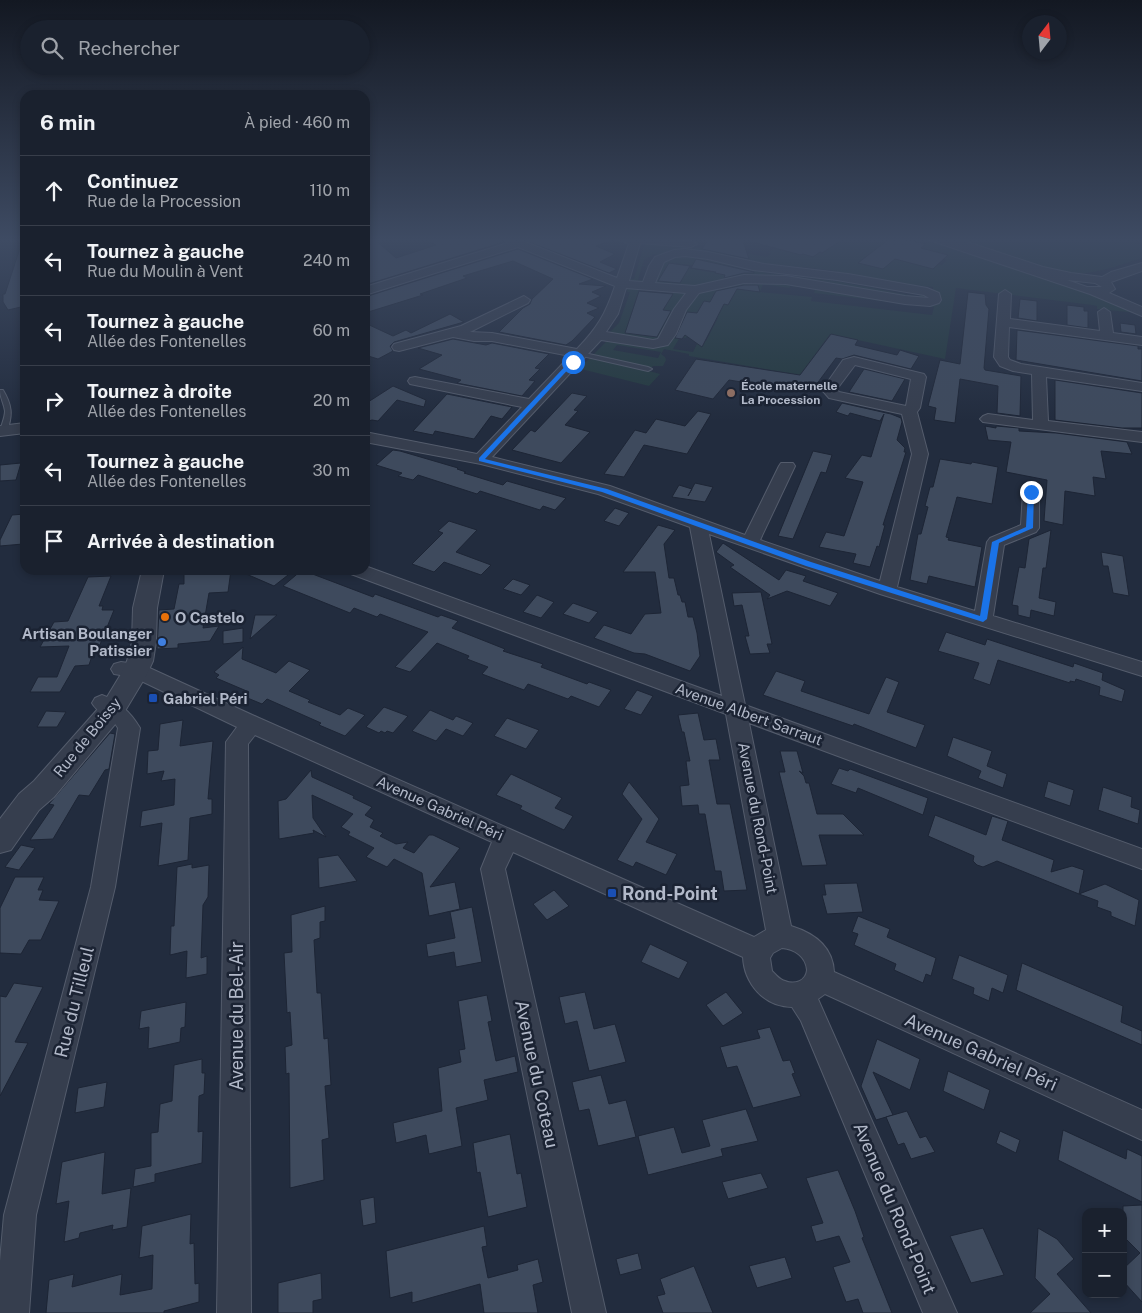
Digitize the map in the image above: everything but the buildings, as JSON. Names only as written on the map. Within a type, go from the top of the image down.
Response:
[{"type":"street","points":[[481,460],[598,335],[612,314],[616,299]]},
{"type":"street","points":[[598,335],[653,344],[663,342],[669,334],[680,310],[688,299]]},
{"type":"street","points":[[906,299],[930,302],[934,299]]},
{"type":"street","points":[[1004,299],[1001,357],[1005,363],[1018,368],[1142,387]]},
{"type":"street","points":[[1122,299],[1142,312]]},
{"type":"street","points":[[1127,299],[1142,306]]},
{"type":"street","points":[[399,347],[466,329],[519,303],[479,337]]},
{"type":"street","points":[[1104,312],[1108,336]]},
{"type":"street","points":[[1002,322],[1142,341]]},
{"type":"street","points":[[452,333],[492,337],[580,354]]},
{"type":"street","points":[[854,361],[914,375],[920,381],[913,408],[909,411],[834,395],[829,390],[848,363],[854,361]]},
{"type":"street","points":[[1039,371],[1041,425]]},
{"type":"street","points":[[415,381],[532,404]]},
{"type":"street","points":[[887,590],[920,454],[909,411]]},
{"type":"street","points":[[988,419],[1142,437]]},
{"type":"street","points":[[1,431],[20,429]]},
{"type":"street","points":[[370,438],[481,460],[604,490],[887,590],[1142,669]]},
{"type":"street","points":[[750,543],[788,466]]},
{"type":"street","points":[[983,619],[996,542],[1030,528],[1031,492]]},
{"type":"street","name":"Avenue du Rond-Point","points":[[698,524],[778,919],[768,943]]},
{"type":"street","name":"Rue de Boissy","points":[[0,840],[29,802],[44,790],[107,706],[128,670],[140,660],[144,642],[145,608],[151,575]]},
{"type":"street","name":"Avenue Albert Sarraut","points":[[370,575],[1142,859]]},
{"type":"street","name":"Avenue Gabriel Péri","points":[[128,670],[509,839],[768,943]]},
{"type":"street","name":"Rue du Tilleul","points":[[12,1313],[20,1216],[103,887],[130,728],[123,718],[107,706]]},
{"type":"street","name":"Avenue du Bel-Air","points":[[234,1313],[237,742],[251,724]]},
{"type":"street","name":"Avenue du Coteau","points":[[509,839],[499,850],[493,869],[589,1313]]},
{"type":"street","points":[[797,939],[814,951],[819,960],[821,970],[809,987],[788,995],[768,986],[756,969],[755,960],[768,943],[797,939]]},
{"type":"street","name":"Avenue du Rond-Point","points":[[809,987],[811,1012],[940,1313]]},
{"type":"street","name":"Avenue Gabriel Péri","points":[[809,987],[1142,1125]]},
{"type":"lane","points":[[580,354],[648,369]]},
{"type":"lane","points":[[0,392],[5,400],[9,415],[1,431]]},
{"type":"green space","points":[[627,299],[636,299],[625,333],[653,336],[670,311],[660,310],[669,299],[811,299],[811,301],[932,315],[934,307],[868,299],[954,299],[945,359],[830,334],[800,375],[689,356],[689,354],[664,349],[661,354],[666,360],[663,366],[653,366],[649,371],[660,374],[649,386],[577,368],[583,362],[586,362],[614,334],[610,332],[619,323]],"holes":[[[699,314],[718,318],[706,341],[699,340],[693,352],[673,349],[680,337],[686,338]],[[617,345],[661,352],[658,358],[613,350]]]},
{"type":"green space","points":[[1046,299],[1104,299],[1138,313],[1097,309],[1097,306]]},
{"type":"place","name":"École maternelle La Procession","points":[[731,393]]},
{"type":"place","name":"O Castelo","points":[[165,617]]},
{"type":"place","name":"Artisan Boulanger Patissier","points":[[162,642]]},
{"type":"place","name":"Gabriel Péri","points":[[153,698]]},
{"type":"place","name":"Rond-Point","points":[[612,893]]},
{"type":"route","points":[[573,362],[481,460],[604,490],[809,564],[983,619],[996,542],[1030,528],[1031,492]]}]
